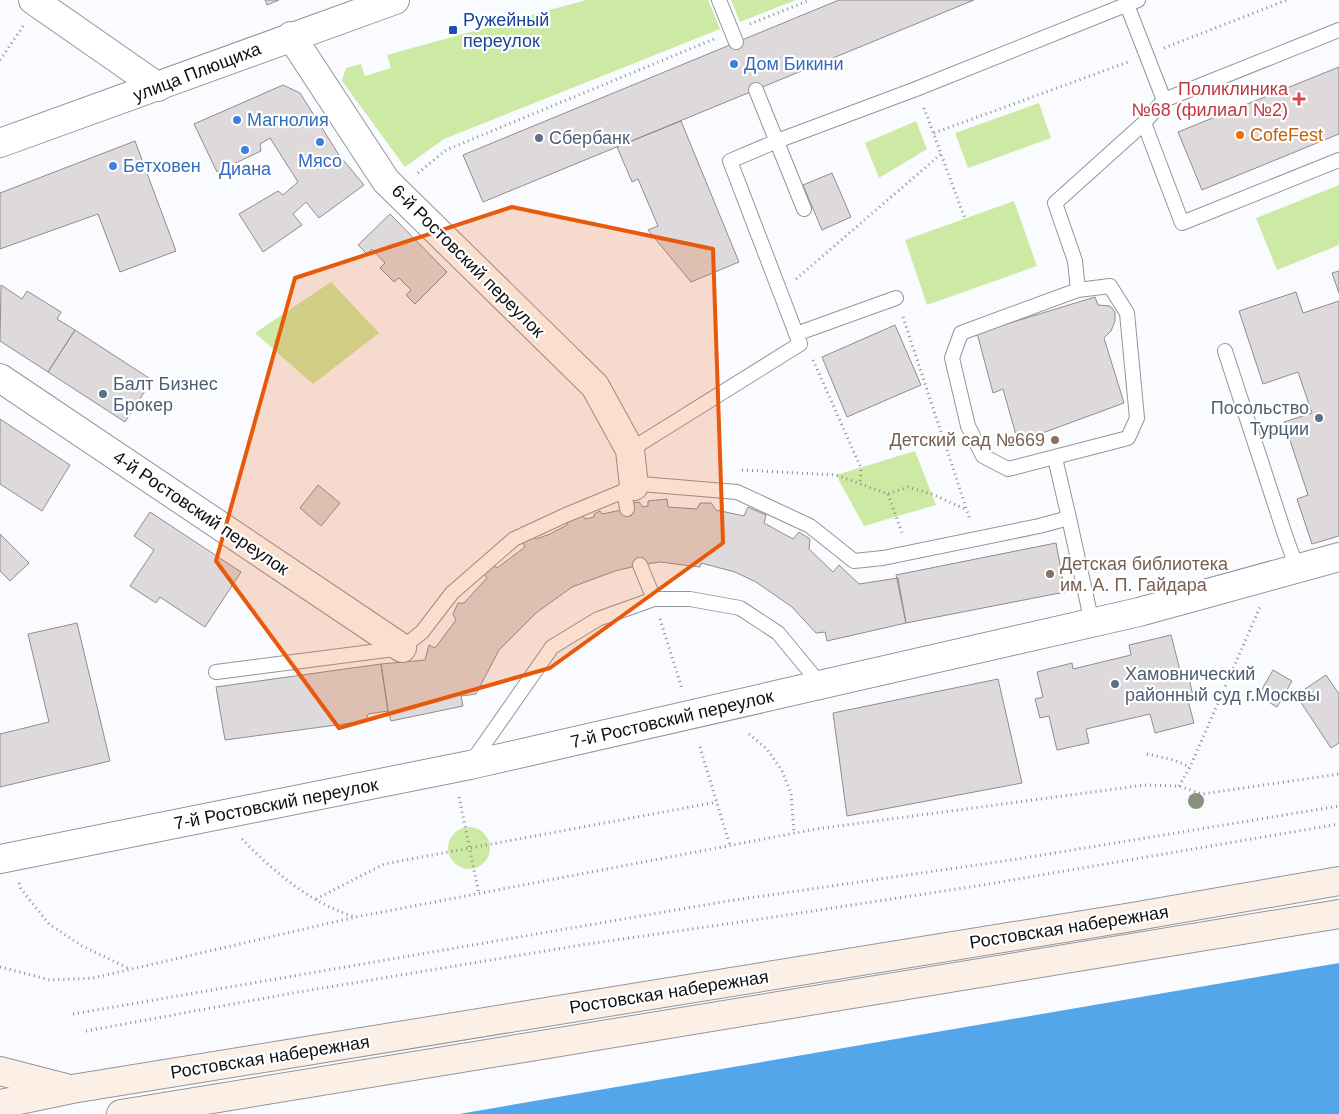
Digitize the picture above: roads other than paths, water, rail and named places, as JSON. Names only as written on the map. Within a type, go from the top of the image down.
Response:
[{"type":"main road","name":"Ростовская набережная","points":[[0,1104],[72,1089],[1126,918],[1339,881]]},
{"type":"main road","name":"Ростовская набережная","points":[[121,1114],[1339,914]]},
{"type":"main road","points":[[0,1071],[72,1089]]},
{"type":"street","name":"улица Плющиха","points":[[0,143],[158,87],[392,0]]},
{"type":"street","points":[[35,2],[158,87]]},
{"type":"street","name":"6-й Ростовский переулок","points":[[291,36],[386,180],[595,386],[630,450],[629,495]]},
{"type":"street","name":"4-й Ростовский переулок","points":[[0,378],[402,648]]},
{"type":"street","name":"7-й Ростовский переулок","points":[[6,858],[470,765],[1139,612],[1339,557]]},
{"type":"lane","points":[[719,0],[734,37]]},
{"type":"lane","points":[[798,339],[730,161],[1132,2],[1146,55],[1164,100]]},
{"type":"lane","points":[[1078,290],[1075,261],[1055,203],[1144,123],[1164,100],[1339,30]]},
{"type":"lane","points":[[756,90],[804,209]]},
{"type":"lane","points":[[1144,123],[1182,223],[1339,160]]},
{"type":"lane","points":[[1110,286],[1127,313],[1137,418],[1128,438],[1055,458],[1008,469],[983,456],[968,426],[952,358],[962,333],[1078,290],[1110,286]]},
{"type":"lane","points":[[630,450],[798,339],[896,298]]},
{"type":"lane","points":[[1225,351],[1285,535],[1288,571]]},
{"type":"lane","points":[[1055,458],[1092,623]]},
{"type":"lane","points":[[216,672],[402,648],[422,632],[452,592],[514,539],[629,495],[641,484],[736,492],[810,526],[854,561],[883,558],[976,540],[1068,518]]},
{"type":"lane","points":[[640,565],[654,599]]},
{"type":"lane","points":[[470,765],[552,647],[598,619],[654,599],[690,599],[740,608],[778,633],[821,684]]},
{"type":"water","points":[[1339,963],[1339,1114],[459,1114]]},
{"type":"place","name":"Ружейный переулок","points":[[453,30]]},
{"type":"place","name":"Дом Бикини","points":[[734,64]]},
{"type":"place","name":"Поликлиника №68 (филиал №2)","points":[[1299,99]]},
{"type":"place","name":"Магнолия","points":[[237,120]]},
{"type":"place","name":"CofeFest","points":[[1240,135]]},
{"type":"place","name":"Сбербанк","points":[[539,138]]},
{"type":"place","name":"Мясо","points":[[320,142]]},
{"type":"place","name":"Диана","points":[[245,150]]},
{"type":"place","name":"Бетховен","points":[[113,166]]},
{"type":"place","name":"Балт Бизнес Брокер","points":[[103,394]]},
{"type":"place","name":"Посольство Турции","points":[[1319,418]]},
{"type":"place","name":"Детский сад №669","points":[[1055,440]]},
{"type":"place","name":"Детская библиотека им. А. П. Гайдара","points":[[1050,574]]},
{"type":"place","name":"Хамовнический районный суд г.Москвы","points":[[1115,684]]}]
